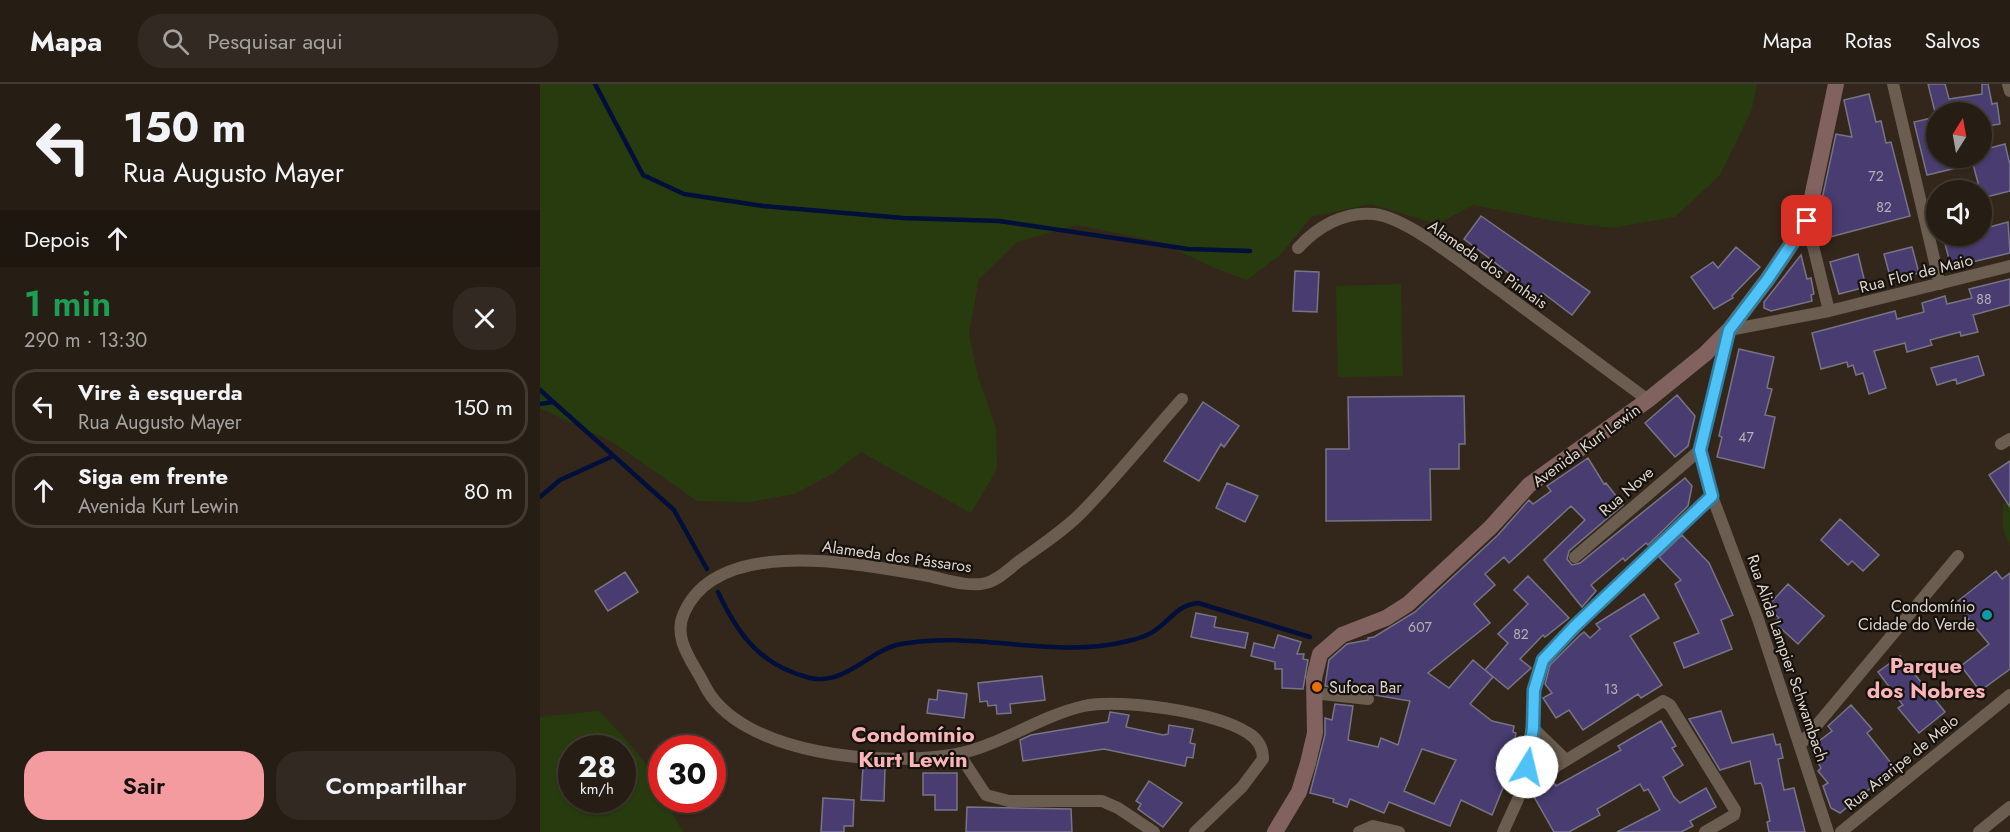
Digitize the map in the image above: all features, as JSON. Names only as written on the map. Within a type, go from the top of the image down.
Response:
[{"type":"main road","name":"Avenida Kurt Lewin","points":[[1275,832],[1299,792],[1308,764],[1315,733],[1313,693],[1315,665],[1325,647],[1342,634],[1386,618],[1408,604],[1491,527],[1528,485],[1648,400],[1705,354],[1729,330],[1767,280],[1807,221],[1836,84]]},
{"type":"street","points":[[1893,84],[1940,284]]},
{"type":"street","points":[[2008,84],[2010,91]]},
{"type":"street","name":"Alameda dos Pinhais","points":[[1298,248],[1325,224],[1340,219],[1371,214],[1397,221],[1470,269],[1648,400]]},
{"type":"street","points":[[1807,221],[1829,310]]},
{"type":"street","name":"Rua Flor de Maio","points":[[1729,330],[1829,310],[2010,267]]},
{"type":"street","points":[[1700,450],[1729,330]]},
{"type":"street","name":"Alameda dos Pássaros","points":[[1182,399],[1082,512],[990,582],[966,583],[848,564],[806,560],[768,562],[729,571],[715,578],[699,592],[684,612],[680,628],[684,649],[708,694],[727,712],[765,736],[808,751],[906,758],[959,753],[1087,706],[1123,704],[1176,711],[1212,719],[1249,733],[1261,746],[1263,759],[1242,787],[1195,832]]},
{"type":"street","name":"Rua Alida Lampier Schwambach","points":[[1700,450],[1712,496],[1801,744],[1828,832]]},
{"type":"street","name":"Rua Nove","points":[[1575,557],[1700,450]]},
{"type":"street","points":[[1503,832],[1524,786],[1533,728],[1534,690],[1543,660],[1574,627],[1712,496]]},
{"type":"street","points":[[1801,744],[1958,556]]},
{"type":"street","points":[[1313,693],[1368,699]]},
{"type":"street","name":"Rua Araripe de Melo","points":[[1841,832],[2010,695]]},
{"type":"street","points":[[1524,786],[1663,701],[1670,705],[1735,810],[1734,815],[1705,832]]},
{"type":"street","points":[[1533,728],[1565,759]]},
{"type":"street","points":[[959,753],[986,795],[1009,801],[1102,801],[1118,808],[1154,832]]},
{"type":"street","points":[[1979,832],[2010,807]]},
{"type":"street","points":[[1359,832],[1373,826],[1399,832]]},
{"type":"green space","points":[[540,84],[1757,84],[1752,109],[1720,175],[1675,217],[1612,228],[1554,221],[1473,205],[1437,224],[1371,204],[1311,217],[1281,254],[1247,280],[1212,267],[1160,242],[1077,225],[1017,242],[979,279],[969,334],[978,377],[996,428],[997,469],[971,513],[861,452],[834,473],[794,494],[751,502],[697,501],[614,443],[540,408]]},
{"type":"green space","points":[[1401,284],[1403,376],[1338,377],[1336,286]]},
{"type":"green space","points":[[2010,499],[2010,546],[2003,529],[2003,504]]},
{"type":"green space","points":[[599,711],[621,735],[558,735],[558,813],[636,813],[636,752],[648,767],[648,813],[672,813],[683,832],[540,832],[540,717]]},
{"type":"building","points":[[1928,84],[1945,84],[1949,99],[1982,94],[1982,84],[1988,84],[1992,102],[1932,102]]},
{"type":"building","points":[[1869,94],[1876,122],[1881,121],[1886,143],[1891,142],[1910,216],[1826,238],[1819,213],[1836,134],[1852,137],[1844,100]]},
{"type":"building","points":[[1997,103],[2000,124],[1992,125],[1992,104]]},
{"type":"building","points":[[1926,119],[1926,168],[1956,168],[1927,175],[1914,122]]},
{"type":"building","points":[[2005,144],[2010,165],[2010,191],[1992,196],[1992,180],[1977,180],[1974,168],[1992,168],[1992,147]]},
{"type":"building","points":[[1481,216],[1590,292],[1572,315],[1543,293],[1536,302],[1511,283],[1515,278],[1464,239]]},
{"type":"building","points":[[2008,222],[2010,253],[1951,267],[1946,246],[1992,246],[1992,226]]},
{"type":"building","points":[[1736,247],[1760,267],[1732,296],[1733,298],[1714,309],[1691,277],[1713,262],[1718,268]]},
{"type":"building","points":[[1912,247],[1919,273],[1891,280],[1884,254]]},
{"type":"building","points":[[1858,254],[1866,287],[1839,294],[1830,262]]},
{"type":"building","points":[[1801,255],[1807,279],[1811,278],[1814,294],[1811,295],[1812,301],[1771,311],[1764,308],[1764,302]]},
{"type":"building","points":[[1295,271],[1319,272],[1317,312],[1293,311]]},
{"type":"building","points":[[2010,279],[2010,305],[1973,315],[1978,332],[1961,336],[1960,332],[1930,340],[1932,345],[1907,352],[1905,343],[1874,351],[1886,388],[1869,394],[1863,373],[1856,375],[1853,365],[1848,367],[1847,362],[1821,369],[1812,333],[1895,311],[1897,319],[1924,312],[1922,303],[1945,296],[1947,304],[1972,298],[1969,289]]},
{"type":"building","points":[[1739,349],[1774,357],[1767,388],[1772,389],[1765,415],[1775,417],[1764,468],[1717,457],[1722,437],[1719,436]]},
{"type":"building","points":[[1978,356],[1984,375],[1957,384],[1956,379],[1937,385],[1931,368]]},
{"type":"building","points":[[1677,395],[1695,416],[1688,446],[1675,457],[1645,423]]},
{"type":"building","points":[[1464,396],[1465,444],[1459,444],[1459,469],[1430,469],[1431,520],[1326,521],[1326,449],[1349,449],[1348,397]]},
{"type":"building","points":[[1203,402],[1239,426],[1224,447],[1221,444],[1199,481],[1164,461]]},
{"type":"building","points":[[1588,458],[1604,484],[1606,483],[1623,505],[1569,551],[1567,559],[1572,565],[1580,563],[1685,478],[1692,486],[1688,506],[1648,545],[1646,543],[1625,561],[1623,558],[1591,585],[1596,591],[1582,607],[1544,560],[1585,520],[1571,506],[1509,563],[1504,557],[1485,574],[1495,585],[1474,604],[1490,623],[1428,673],[1449,688],[1473,660],[1493,677],[1470,704],[1492,721],[1514,726],[1513,732],[1516,733],[1509,773],[1492,815],[1461,800],[1450,826],[1389,802],[1384,813],[1350,799],[1347,807],[1333,802],[1334,799],[1310,793],[1325,735],[1325,718],[1332,720],[1335,704],[1353,706],[1348,740],[1378,747],[1381,738],[1398,745],[1410,701],[1375,695],[1369,691],[1325,686],[1329,660],[1347,644],[1368,640],[1415,612],[1498,535],[1529,500],[1533,504],[1551,491],[1547,486]],"holes":[[[1422,749],[1456,760],[1434,804],[1404,791]]]},
{"type":"building","points":[[2010,461],[2010,507],[1989,475]]},
{"type":"building","points":[[1227,483],[1258,496],[1245,522],[1216,508]]},
{"type":"building","points":[[1840,519],[1879,555],[1863,571],[1852,561],[1848,565],[1821,540]]},
{"type":"building","points":[[1682,535],[1709,563],[1733,615],[1721,620],[1732,649],[1684,668],[1674,643],[1699,633],[1675,584],[1681,580],[1659,557]]},
{"type":"building","name":"Condomínio Cidade do Verde","points":[[1996,571],[2002,579],[2010,573],[2010,669],[1980,691],[1961,666],[1989,644],[1959,608],[1962,606],[1958,601]]},
{"type":"building","points":[[625,572],[638,592],[608,611],[595,591]]},
{"type":"building","points":[[1528,576],[1569,618],[1545,637],[1543,635],[1520,659],[1531,668],[1508,689],[1485,670],[1508,643],[1498,634],[1528,604],[1514,590]]},
{"type":"building","points":[[1788,584],[1824,616],[1798,644],[1774,622],[1779,618],[1767,607]]},
{"type":"building","points":[[1644,594],[1659,618],[1630,636],[1662,685],[1641,698],[1638,694],[1583,730],[1569,710],[1556,718],[1543,698],[1552,693],[1545,684],[1550,665],[1580,635],[1584,632],[1590,638],[1600,629],[1596,624]]},
{"type":"building","points":[[1196,613],[1216,617],[1214,627],[1248,633],[1245,648],[1191,637]]},
{"type":"building","points":[[1278,635],[1301,642],[1297,654],[1304,654],[1303,659],[1308,660],[1303,689],[1282,688],[1282,669],[1275,669],[1275,662],[1251,656],[1254,643],[1274,648]]},
{"type":"building","points":[[1900,656],[1945,712],[1919,733],[1898,708],[1903,705],[1878,672]]},
{"type":"building","points":[[1042,676],[1045,700],[1010,704],[1011,713],[997,714],[996,705],[988,706],[987,701],[980,702],[978,683]]},
{"type":"building","points":[[938,690],[967,694],[964,718],[927,713],[929,699],[937,700]]},
{"type":"building","points":[[1851,705],[1872,729],[1867,733],[1895,768],[1840,813],[1831,808],[1823,786],[1828,783],[1818,771],[1821,768],[1812,751],[1816,748],[1814,745],[1832,731],[1828,726]]},
{"type":"building","points":[[1721,711],[1732,743],[1773,734],[1776,745],[1780,744],[1783,758],[1778,759],[1784,790],[1794,788],[1805,832],[1769,832],[1767,822],[1770,821],[1763,788],[1761,783],[1755,784],[1750,761],[1720,770],[1689,719]]},
{"type":"building","points":[[1110,712],[1129,715],[1126,727],[1163,735],[1168,734],[1169,725],[1193,729],[1190,743],[1195,744],[1193,758],[1187,757],[1185,766],[1104,749],[1023,761],[1020,740],[1031,735],[1108,722]]},
{"type":"building","points":[[1661,721],[1676,746],[1672,748],[1683,765],[1663,777],[1674,797],[1680,803],[1706,788],[1716,807],[1690,821],[1693,826],[1681,832],[1617,832],[1660,810],[1648,789],[1644,791],[1640,784],[1597,809],[1600,815],[1569,832],[1554,832],[1533,795],[1554,783],[1556,786],[1621,750],[1618,746]]},
{"type":"building","points":[[863,767],[885,768],[884,801],[861,800]]},
{"type":"building","points":[[923,773],[957,773],[957,810],[935,810],[935,795],[923,795]]},
{"type":"building","points":[[1149,781],[1182,803],[1163,827],[1138,809],[1141,804],[1136,801]]},
{"type":"building","points":[[823,798],[854,800],[853,826],[844,826],[844,832],[821,832]]},
{"type":"building","points":[[967,807],[1071,809],[1072,832],[966,832]]},
{"type":"waterway","points":[[595,84],[643,175],[684,194],[763,206],[903,218],[999,221],[1188,249],[1250,251]]},
{"type":"waterway","points":[[540,390],[674,510],[707,569]]},
{"type":"waterway","points":[[540,404],[553,402]]},
{"type":"waterway","points":[[540,497],[560,480],[613,456]]},
{"type":"waterway","points":[[718,592],[743,635],[765,657],[793,673],[823,679],[846,672],[878,653],[901,644],[958,640],[1072,648],[1128,641],[1150,634],[1180,609],[1198,603],[1310,637]]},
{"type":"place","name":"Condomínio Cidade do Verde","points":[[1987,615]]},
{"type":"place","name":"Sufoca Bar","points":[[1317,687]]},
{"type":"district","name":"Parque dos Nobres","points":[[1926,678]]},
{"type":"district","name":"Condomínio Kurt Lewin","points":[[913,746]]},
{"type":"route","points":[[1527,767],[1533,728],[1534,690],[1543,660],[1574,627],[1712,496],[1700,450],[1729,330],[1767,280],[1807,221]]}]
